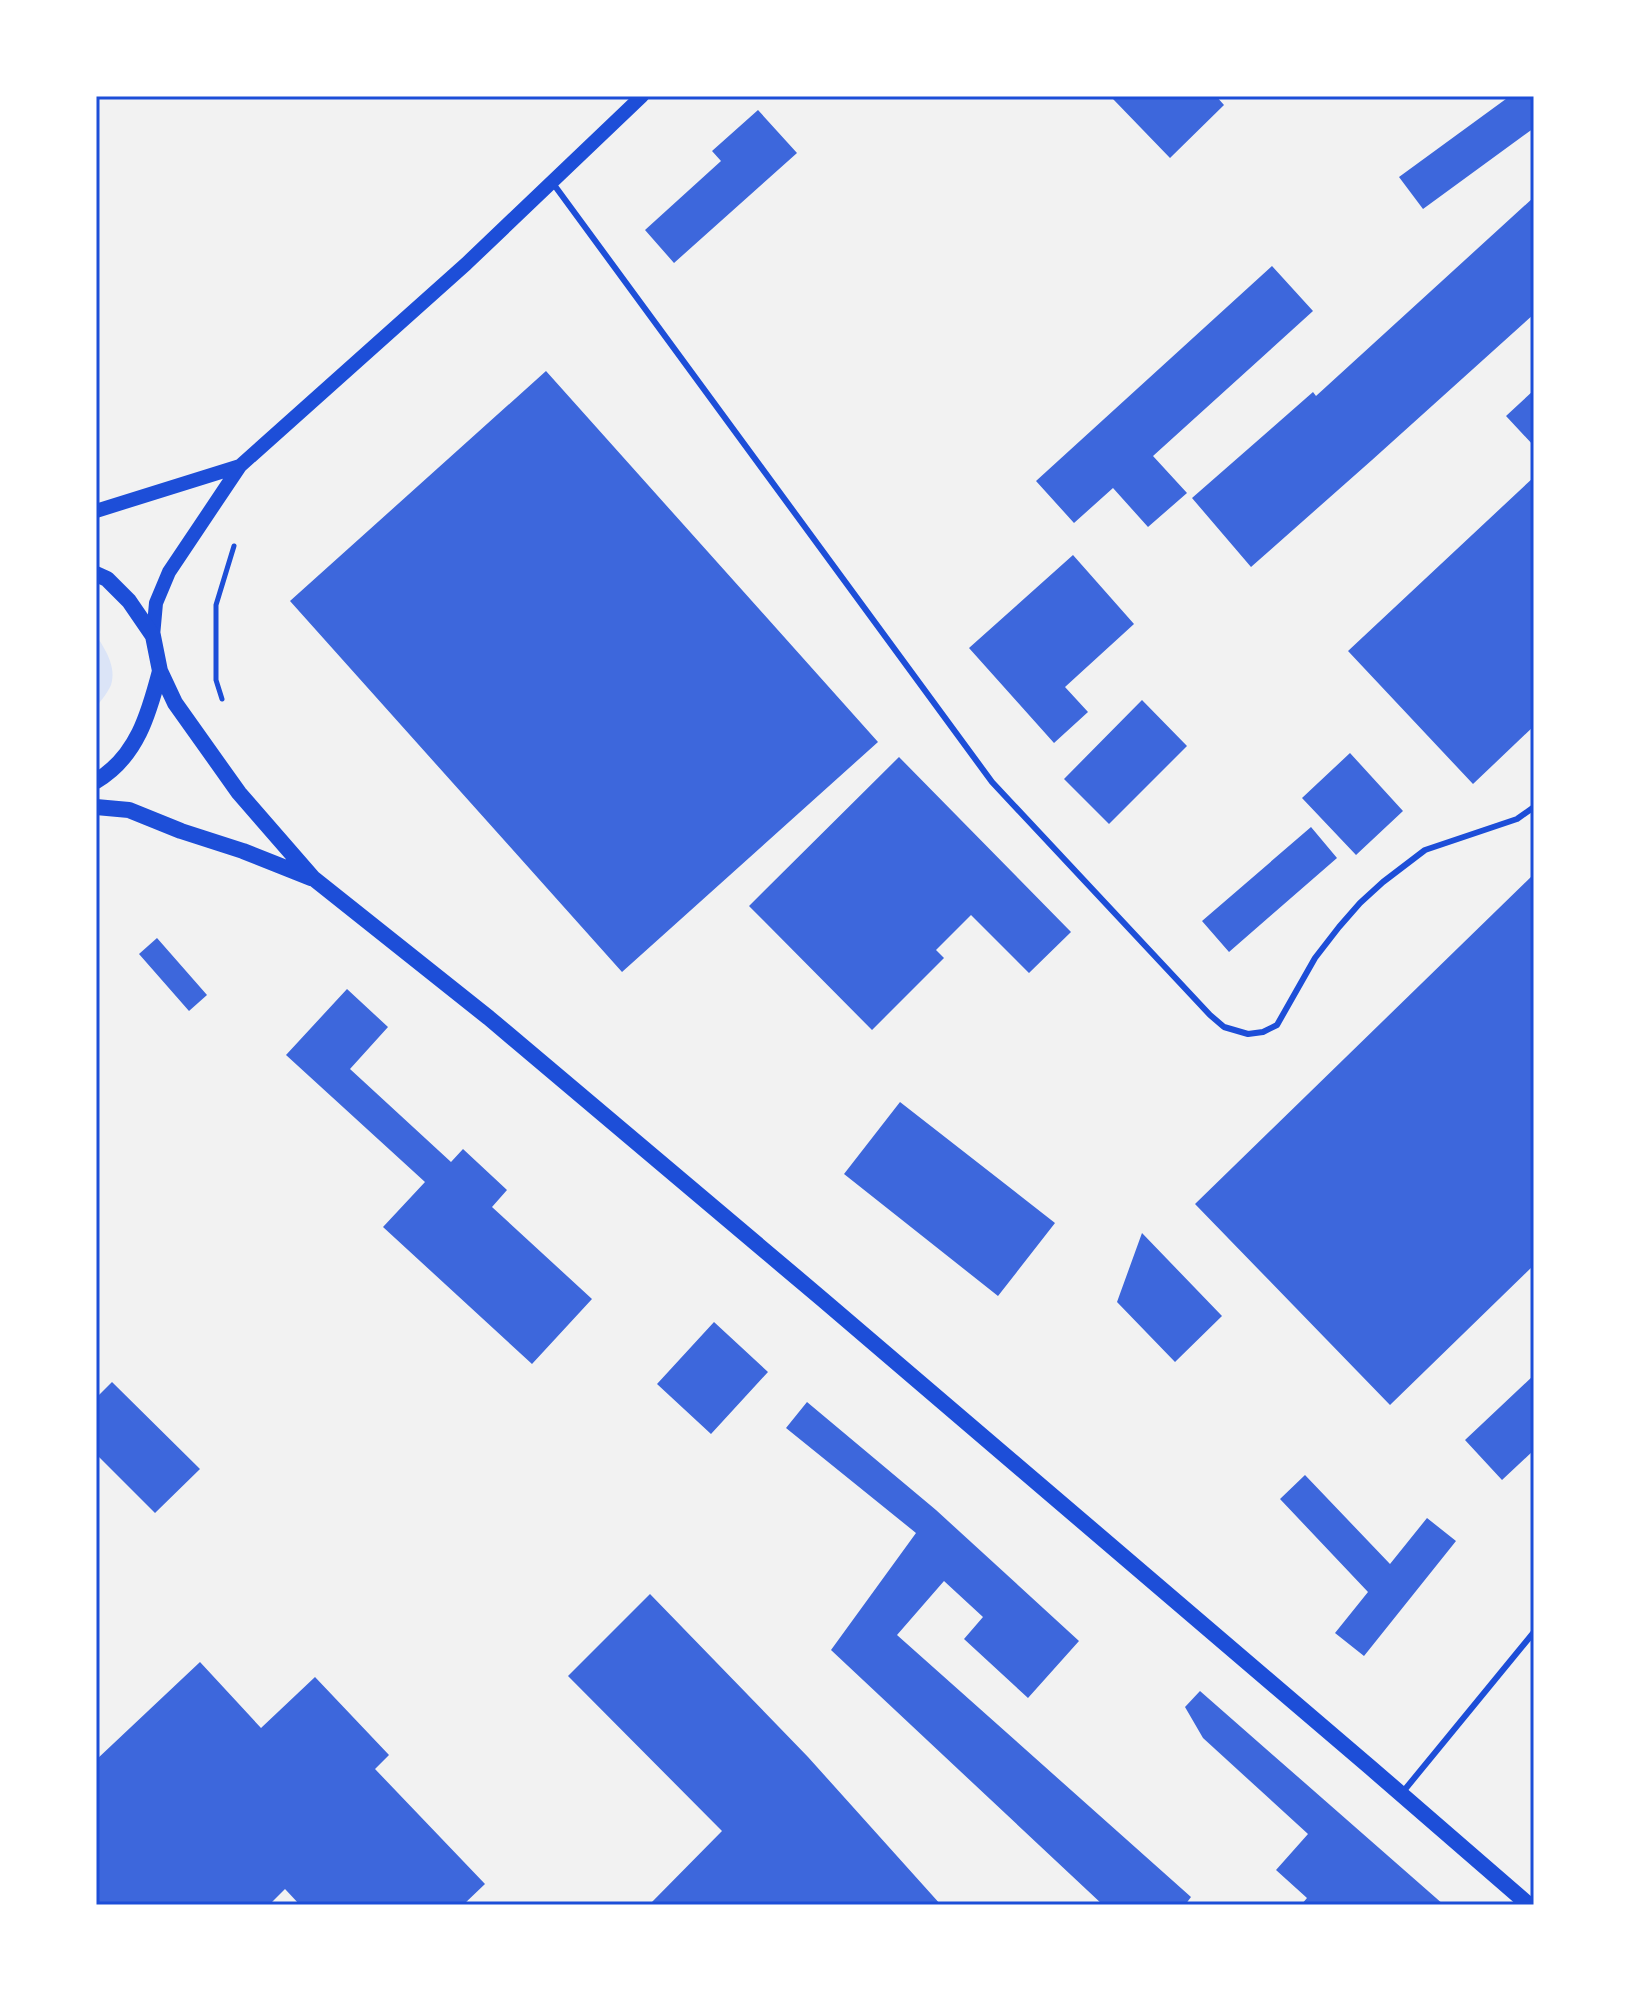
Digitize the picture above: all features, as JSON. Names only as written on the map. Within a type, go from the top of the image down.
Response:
[{"type":"main road","points":[[96,574],[107,579],[129,601],[153,636],[160,671],[175,703],[239,793],[313,878],[525,1048],[1529,1905]]},
{"type":"main road","points":[[96,781],[108,774],[132,746],[148,716],[160,671]]},
{"type":"main road","points":[[96,807],[129,810],[313,878]]},
{"type":"street","points":[[153,636],[156,603],[169,572],[240,466],[466,264],[642,96]]},
{"type":"street","points":[[96,511],[240,466]]},
{"type":"lane","points":[[552,182],[992,782],[1224,1027],[1248,1034],[1263,1032],[1277,1025],[1315,958],[1349,915],[1383,882],[1425,850],[1517,819],[1534,807]]},
{"type":"lane","points":[[1402,1794],[1534,1632]]},
{"type":"path","points":[[222,699],[216,680],[216,605],[234,546]]},
{"type":"shaded area","points":[[96,635],[109,658],[112,678],[111,685],[96,707]]},
{"type":"building","points":[[1115,96],[1216,96],[1224,105],[1170,158],[1113,99]]},
{"type":"building","points":[[1510,96],[1534,96],[1534,128],[1423,209],[1399,177]]},
{"type":"building","points":[[758,110],[797,153],[674,263],[645,230],[721,161],[712,151]]},
{"type":"building","points":[[1534,197],[1534,314],[1251,567],[1192,498],[1313,392],[1316,396]]},
{"type":"building","points":[[1272,266],[1313,311],[1153,456],[1187,493],[1148,527],[1113,488],[1074,523],[1036,481]]},
{"type":"building","points":[[546,371],[878,742],[622,972],[290,601]]},
{"type":"building","points":[[1534,390],[1534,446],[1506,416]]},
{"type":"building","points":[[1534,477],[1534,726],[1473,784],[1348,651]]},
{"type":"building","points":[[1073,555],[1134,624],[1065,687],[1088,712],[1054,743],[969,648]]},
{"type":"building","points":[[1142,700],[1187,746],[1109,824],[1064,779]]},
{"type":"building","points":[[1350,753],[1403,811],[1356,855],[1302,798]]},
{"type":"building","points":[[899,757],[1071,932],[1029,973],[971,915],[936,950],[944,958],[872,1030],[749,906]]},
{"type":"building","points":[[1311,827],[1337,858],[1229,952],[1202,921]]},
{"type":"building","points":[[1534,874],[1534,1265],[1390,1405],[1195,1204]]},
{"type":"building","points":[[157,938],[207,995],[189,1011],[139,954]]},
{"type":"building","points":[[347,989],[388,1027],[350,1069],[451,1162],[463,1149],[507,1190],[492,1207],[592,1299],[532,1364],[383,1227],[425,1182],[286,1055]]},
{"type":"building","points":[[900,1102],[1055,1223],[998,1296],[844,1174]]},
{"type":"building","points":[[1142,1233],[1222,1316],[1175,1362],[1117,1302]]},
{"type":"building","points":[[714,1322],[768,1372],[711,1434],[657,1384]]},
{"type":"building","points":[[1534,1375],[1534,1450],[1502,1480],[1465,1440]]},
{"type":"building","points":[[112,1382],[200,1469],[155,1513],[96,1454],[96,1398]]},
{"type":"building","points":[[807,1402],[936,1510],[1079,1641],[1028,1698],[964,1639],[983,1617],[944,1581],[897,1635],[1191,1897],[1185,1905],[1103,1905],[831,1650],[916,1533],[786,1428]]},
{"type":"building","points":[[1305,1475],[1390,1564],[1427,1518],[1456,1541],[1364,1656],[1335,1633],[1368,1592],[1280,1499]]},
{"type":"building","points":[[650,1594],[808,1757],[941,1905],[649,1905],[722,1831],[568,1676]]},
{"type":"building","points":[[200,1662],[261,1728],[315,1677],[389,1755],[375,1769],[485,1884],[463,1905],[300,1905],[285,1889],[269,1905],[96,1905],[96,1760]]},
{"type":"building","points":[[1200,1691],[1444,1905],[1301,1905],[1307,1898],[1276,1870],[1308,1834],[1203,1738],[1185,1707]]}]
